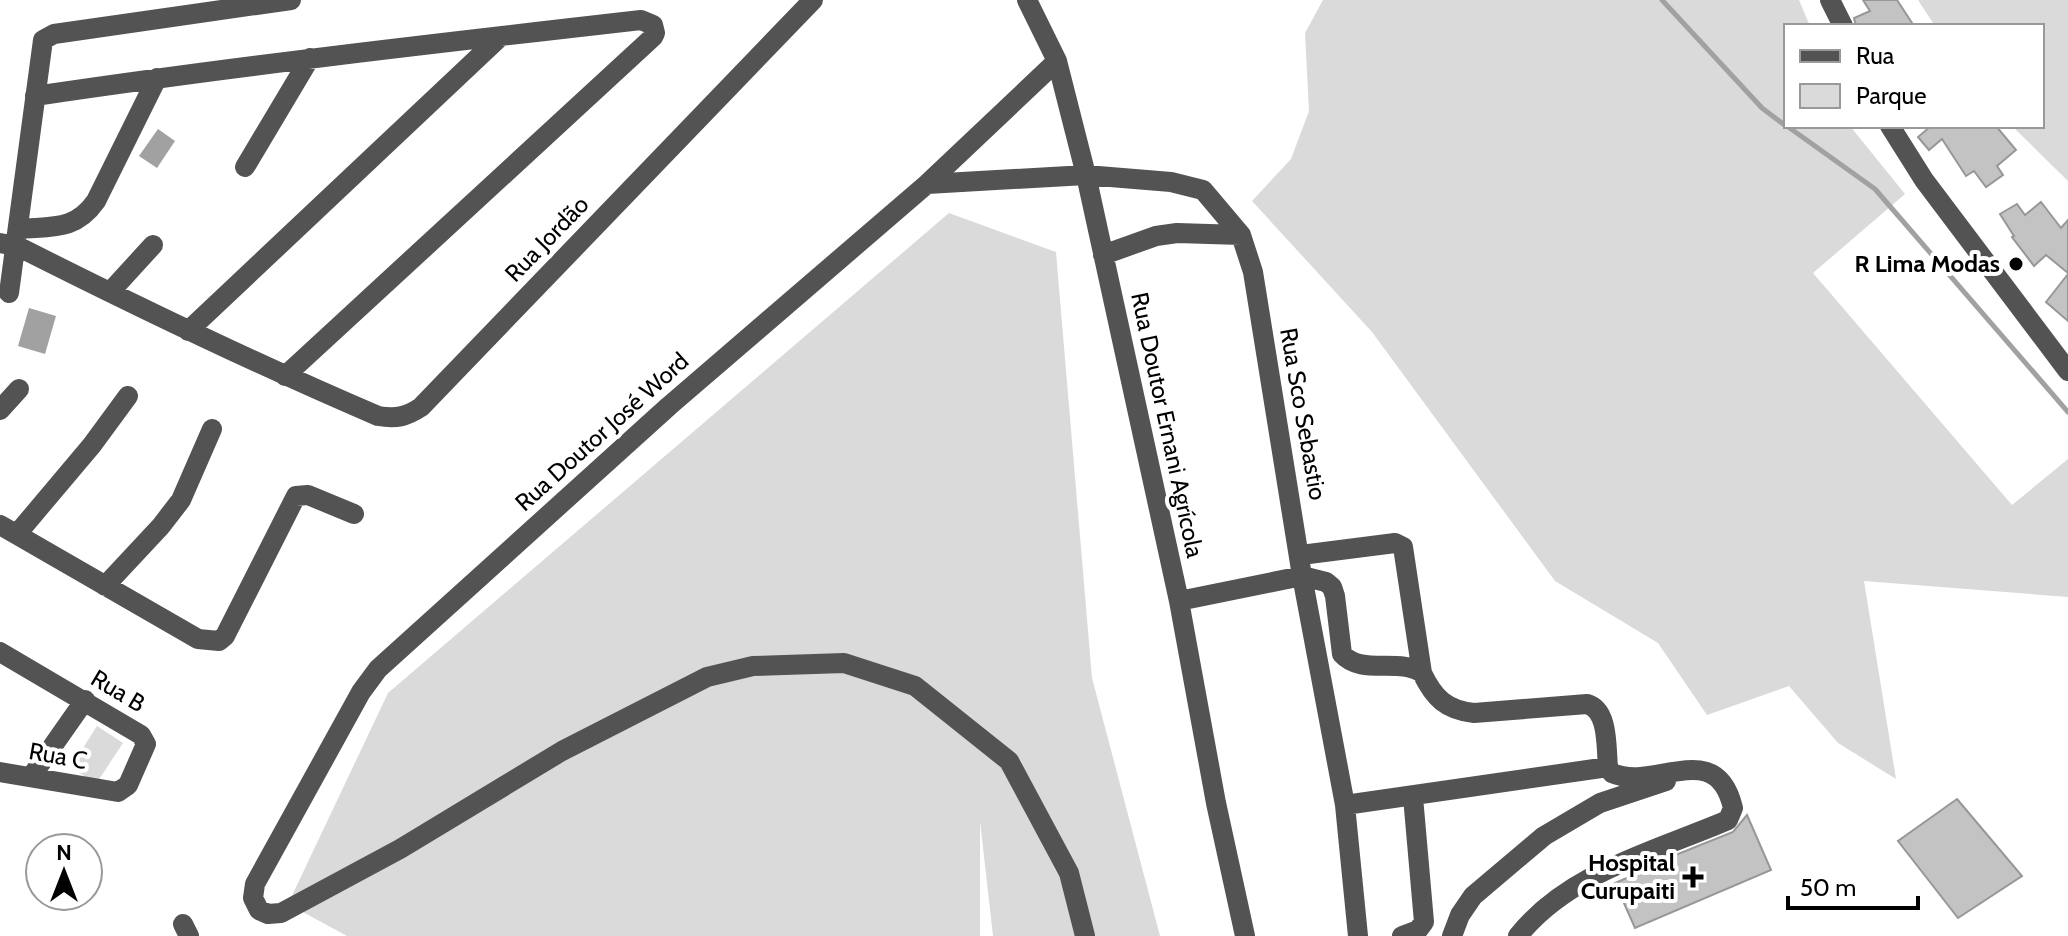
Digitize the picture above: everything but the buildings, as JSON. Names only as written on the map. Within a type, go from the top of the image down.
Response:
[{"type":"street","points":[[9,293],[12,239],[40,47],[47,35],[291,0]]},
{"type":"street","name":"Rua Jordão","points":[[12,239],[110,292],[285,376],[378,416],[394,419],[406,417],[421,407],[813,0]]},
{"type":"street","name":"Rua Doutor Ernani Agrícola","points":[[1027,0],[1057,61],[1086,175],[1179,601],[1216,803],[1245,936]]},
{"type":"street","points":[[1830,0],[1842,24]]},
{"type":"street","points":[[35,96],[310,58],[501,36],[641,20],[653,25],[655,33],[285,376]]},
{"type":"street","points":[[188,331],[501,36]]},
{"type":"street","points":[[245,167],[310,58]]},
{"type":"street","name":"Rua Doutor José Word","points":[[1057,61],[927,184],[669,406],[378,669],[361,692],[255,884],[253,898],[259,910],[268,914],[281,913],[400,849],[562,751],[707,677],[753,666],[844,663],[915,686],[1009,761],[1069,873],[1085,936]]},
{"type":"street","points":[[12,239],[78,221],[88,213],[157,78]]},
{"type":"street","points":[[1891,128],[1924,180],[2068,371]]},
{"type":"street","name":"Rua Sco Sebastio","points":[[927,184],[1086,175],[1171,182],[1203,190],[1241,235],[1253,272],[1302,576],[1345,805],[1358,936]]},
{"type":"street","points":[[1103,255],[1156,236],[1177,233],[1241,235]]},
{"type":"street","points":[[110,292],[153,245]]},
{"type":"street","points":[[0,410],[19,389]]},
{"type":"street","points":[[128,396],[92,445],[9,530],[198,639],[219,641],[225,636],[296,496],[308,495],[354,514]]},
{"type":"street","points":[[105,586],[181,500],[212,429]]},
{"type":"street","points":[[1301,555],[1400,543],[1422,673],[1441,703],[1456,711],[1474,713],[1587,704],[1595,706],[1603,721],[1608,767],[1619,776],[1696,770],[1715,774],[1721,781],[1733,808],[1728,820],[1603,872],[1560,897],[1518,936]]},
{"type":"street","points":[[1179,601],[1302,576],[1326,582],[1335,596],[1342,654],[1349,661],[1412,667],[1422,673]]},
{"type":"street","name":"Rua B","points":[[0,652],[141,735],[146,744],[128,785],[118,792],[107,791]]},
{"type":"street","points":[[31,777],[85,700]]},
{"type":"street","points":[[1345,805],[1608,767]]},
{"type":"street","points":[[1452,936],[1460,915],[1473,896],[1544,836],[1600,803],[1696,770]]},
{"type":"street","name":"Rua C","points":[[0,772],[107,791]]},
{"type":"street","points":[[1402,936],[1418,930],[1424,922],[1413,797]]},
{"type":"green space","points":[[1323,0],[1799,0],[1809,24],[1784,24],[1784,128],[1852,128],[1905,194],[1813,273],[2012,505],[2068,459],[2068,597],[1864,581],[1896,779],[1838,743],[1789,686],[1707,715],[1658,643],[1555,581],[1372,332],[1252,201],[1291,159],[1309,111],[1305,33]]},
{"type":"green space","points":[[1918,0],[2068,0],[2068,181],[2014,128],[2044,128],[2044,24],[1934,24]]},
{"type":"green space","points":[[949,213],[1056,252],[1092,678],[1160,936],[993,936],[980,821],[980,936],[347,936],[288,904],[388,693]]},
{"type":"green space","points":[[97,726],[123,743],[96,784],[71,767]]},
{"type":"shaded area","points":[[158,129],[175,141],[157,168],[139,156]]},
{"type":"shaded area","points":[[29,308],[56,316],[45,354],[18,346]]},
{"type":"waterway","points":[[1662,0],[1762,108],[1784,124]]},
{"type":"waterway","points":[[1790,128],[1875,189],[2068,412]]},
{"type":"place","name":"R Lima Modas","points":[[2016,264]]},
{"type":"place","name":"Hospital Curupaiti","points":[[1693,877]]}]
